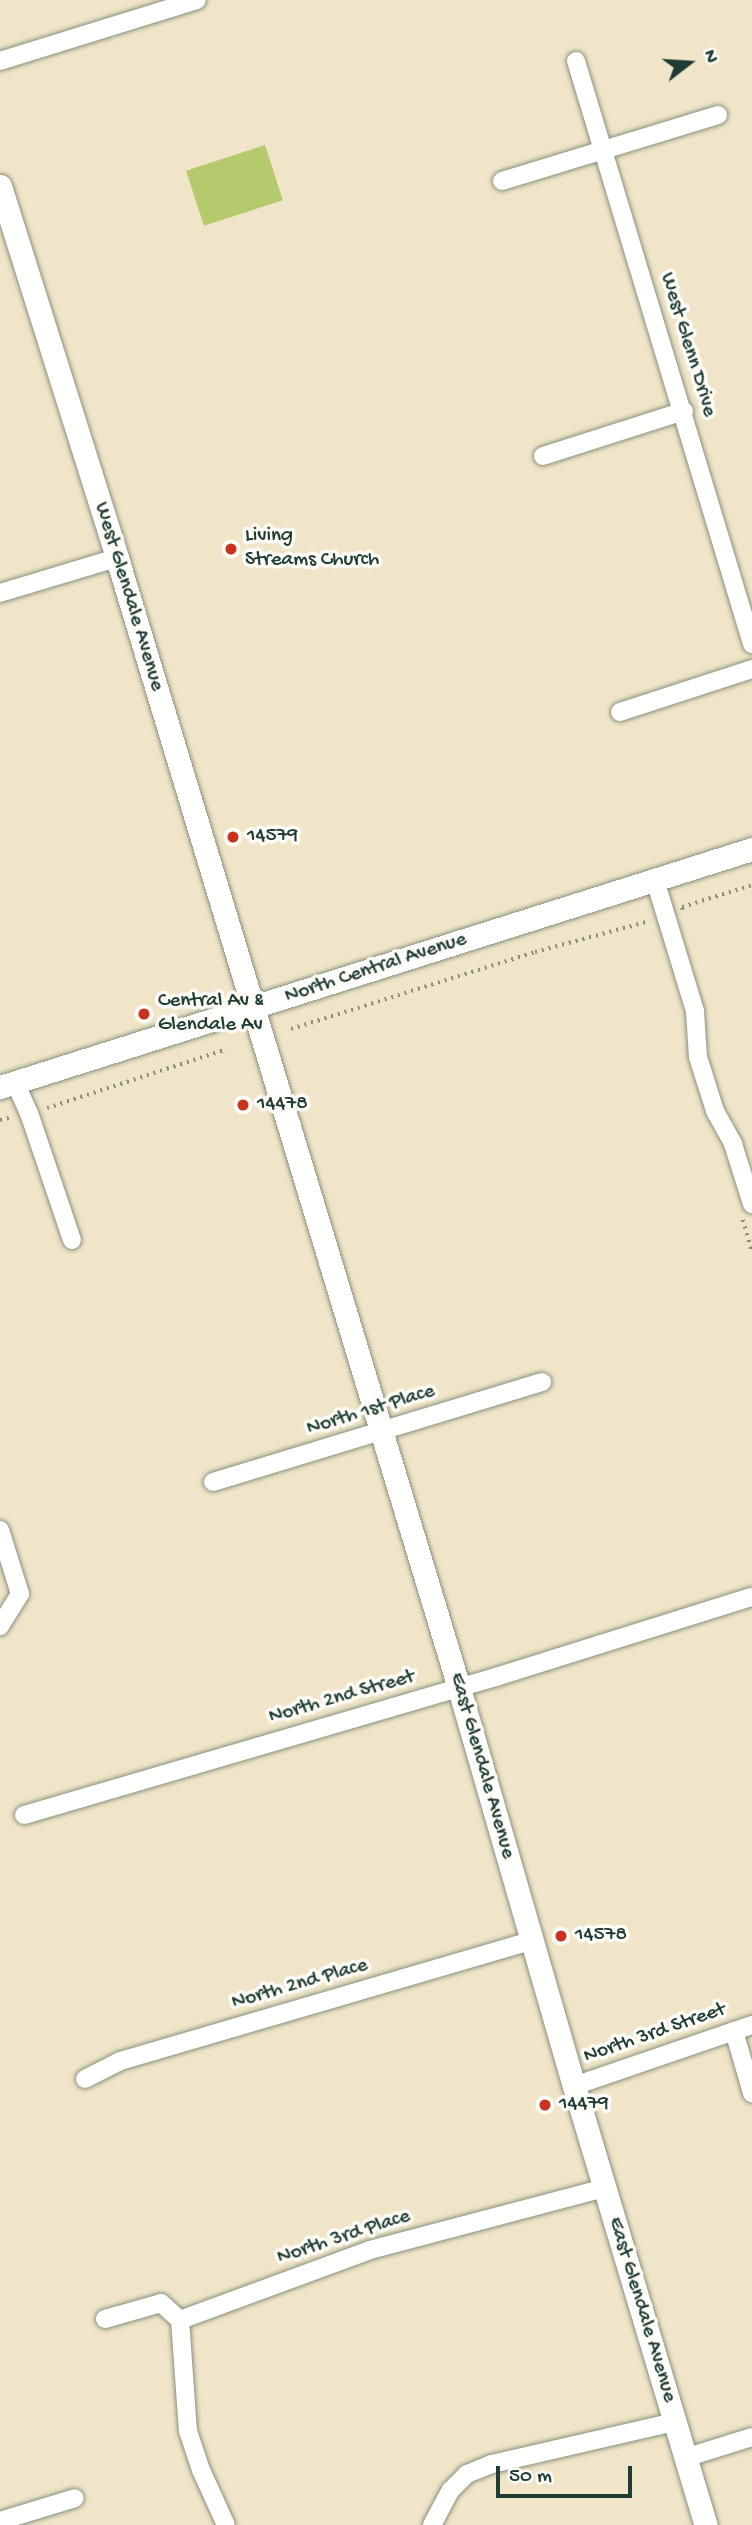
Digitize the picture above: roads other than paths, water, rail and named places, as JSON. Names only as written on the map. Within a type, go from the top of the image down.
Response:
[{"type":"main road","name":"West Glendale Avenue","points":[[0,186],[117,558],[252,1009]]},
{"type":"main road","name":"North Central Avenue","points":[[7,1084],[252,1009],[752,849]]},
{"type":"main road","name":"East Glendale Avenue","points":[[252,1009],[459,1688],[573,2086],[706,2525]]},
{"type":"street","points":[[0,61],[197,0]]},
{"type":"street","name":"West Glenn Drive","points":[[576,61],[684,411],[752,644]]},
{"type":"street","points":[[502,181],[718,115]]},
{"type":"street","points":[[543,456],[684,411]]},
{"type":"street","points":[[0,593],[117,558]]},
{"type":"street","points":[[620,712],[752,669]]},
{"type":"street","points":[[656,880],[695,1010],[698,1057],[715,1111],[733,1144],[752,1204]]},
{"type":"street","points":[[7,1084],[29,1113],[72,1240]]},
{"type":"street","name":"North 1st Place","points":[[213,1482],[542,1382]]},
{"type":"street","points":[[0,1530],[20,1594],[0,1626]]},
{"type":"street","name":"North 2nd Street","points":[[24,1815],[459,1688],[752,1597]]},
{"type":"street","name":"North 2nd Place","points":[[85,2079],[120,2061],[531,1941]]},
{"type":"street","name":"North 3rd Street","points":[[573,2086],[752,2025]]},
{"type":"street","points":[[734,2031],[752,2093]]},
{"type":"street","name":"North 3rd Place","points":[[180,2320],[370,2250],[605,2188]]},
{"type":"street","points":[[105,2319],[160,2302],[180,2320],[188,2431],[204,2478],[226,2525]]},
{"type":"street","points":[[432,2525],[451,2490],[467,2474],[492,2464],[674,2422]]},
{"type":"street","points":[[685,2458],[752,2437]]},
{"type":"street","points":[[0,2521],[75,2498]]},
{"type":"place","name":"Living Streams Church","points":[[231,549]]},
{"type":"place","name":"14579","points":[[233,837]]},
{"type":"place","name":"Central Av & Glendale Av","points":[[144,1014]]},
{"type":"place","name":"14478","points":[[243,1105]]},
{"type":"place","name":"14578","points":[[561,1936]]},
{"type":"place","name":"14479","points":[[545,2105]]}]
